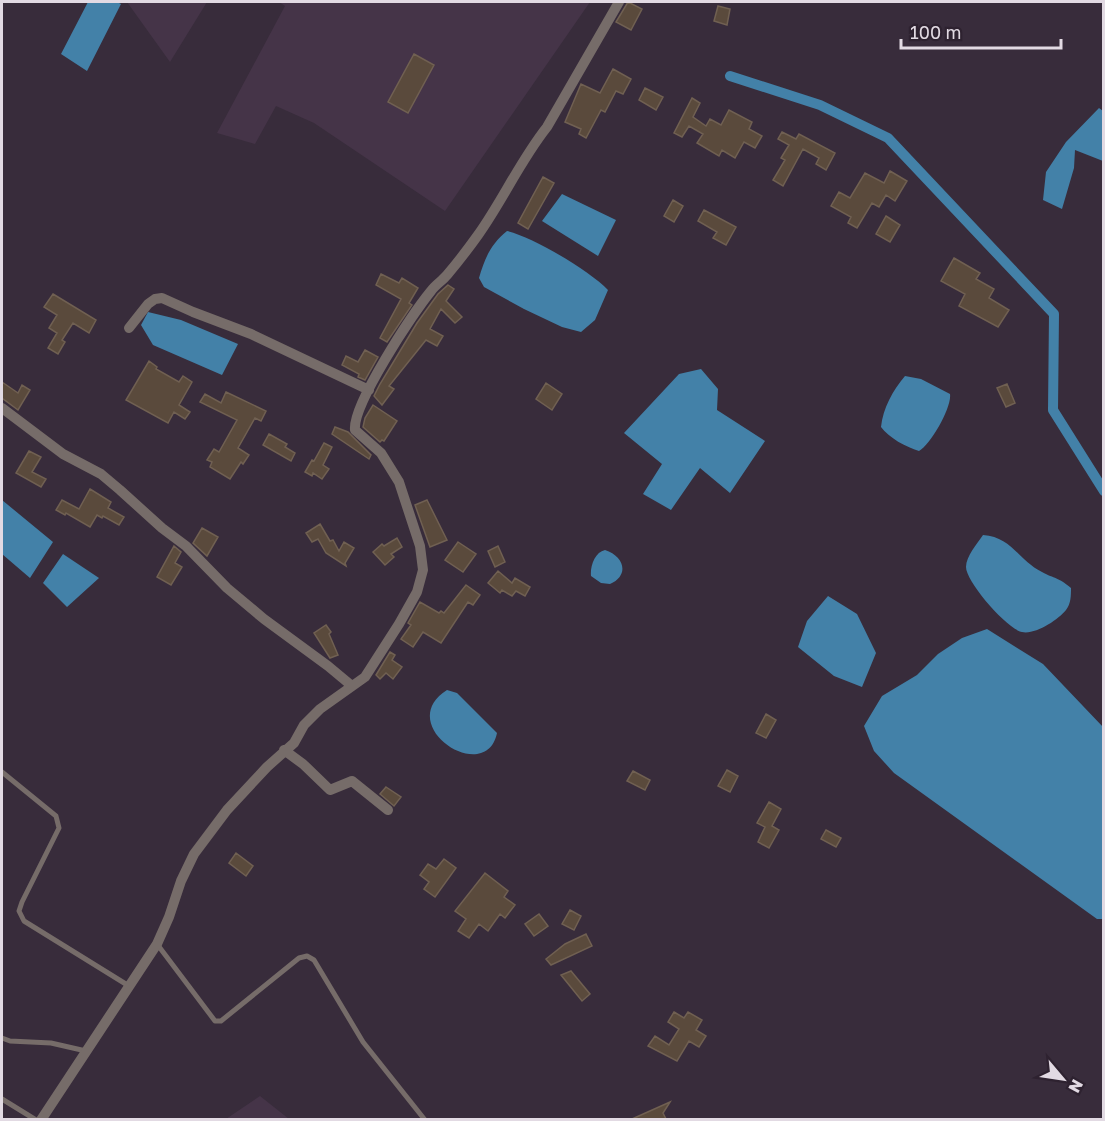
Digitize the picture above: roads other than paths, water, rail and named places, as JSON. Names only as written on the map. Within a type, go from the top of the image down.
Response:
[{"type":"street","points":[[41,1119],[157,944],[169,917],[177,889],[194,854],[227,810],[294,743],[304,725],[320,709],[365,677],[417,592],[423,570],[420,546],[399,482],[381,453],[355,430],[356,419],[369,390],[403,331],[426,297],[446,277],[479,234],[546,127],[619,2]]},
{"type":"street","points":[[129,328],[148,303],[162,298],[251,334],[369,390]]},
{"type":"street","points":[[2,408],[63,454],[101,474],[114,484],[162,528],[186,546],[227,588],[352,686]]},
{"type":"street","points":[[285,750],[330,790],[352,781],[388,810]]},
{"type":"lane","points":[[2,772],[56,816],[59,828],[18,911],[24,921],[129,986]]},
{"type":"lane","points":[[157,944],[215,1021],[221,1021],[299,958],[307,956],[314,960],[363,1042],[425,1119]]},
{"type":"lane","points":[[2,1038],[10,1041],[51,1043],[86,1051]]},
{"type":"lane","points":[[2,1099],[36,1119]]},
{"type":"water","points":[[88,2],[121,4],[87,71],[61,54]]},
{"type":"water","points":[[1099,108],[1103,111],[1103,161],[1075,150],[1074,168],[1062,209],[1043,200],[1046,172],[1066,142]]},
{"type":"water","points":[[562,194],[616,220],[598,256],[542,221]]},
{"type":"water","points":[[507,231],[531,240],[560,256],[600,282],[608,290],[595,320],[581,332],[562,327],[484,287],[479,278],[486,258],[496,241]]},
{"type":"water","points":[[148,312],[181,320],[238,344],[222,375],[153,345],[141,325]]},
{"type":"water","points":[[701,369],[718,389],[717,410],[765,441],[730,493],[700,468],[671,510],[643,494],[662,464],[624,433],[679,374]]},
{"type":"water","points":[[905,376],[921,379],[950,394],[948,407],[940,425],[919,451],[898,442],[881,427],[889,400]]},
{"type":"water","points":[[2,500],[53,542],[30,578],[2,554]]},
{"type":"water","points":[[983,535],[1008,544],[1034,567],[1071,588],[1069,605],[1066,610],[1046,626],[1033,631],[1022,632],[1007,623],[980,593],[966,567],[970,554]]},
{"type":"water","points":[[605,550],[617,557],[622,566],[620,576],[610,584],[601,583],[591,576],[594,560],[601,551]]},
{"type":"water","points":[[63,554],[99,578],[67,607],[43,583]]},
{"type":"water","points":[[828,596],[857,614],[876,653],[862,687],[834,676],[798,647],[807,621]]},
{"type":"water","points":[[987,629],[1043,664],[1103,727],[1103,919],[1097,919],[894,773],[874,751],[864,726],[882,696],[917,675],[938,654],[962,638]]},
{"type":"water","points":[[447,690],[457,693],[497,733],[489,748],[477,754],[462,752],[447,745],[436,733],[430,719],[433,704]]},
{"type":"waterway","points":[[730,76],[820,105],[888,138],[1054,314],[1053,410],[1104,491]]}]
